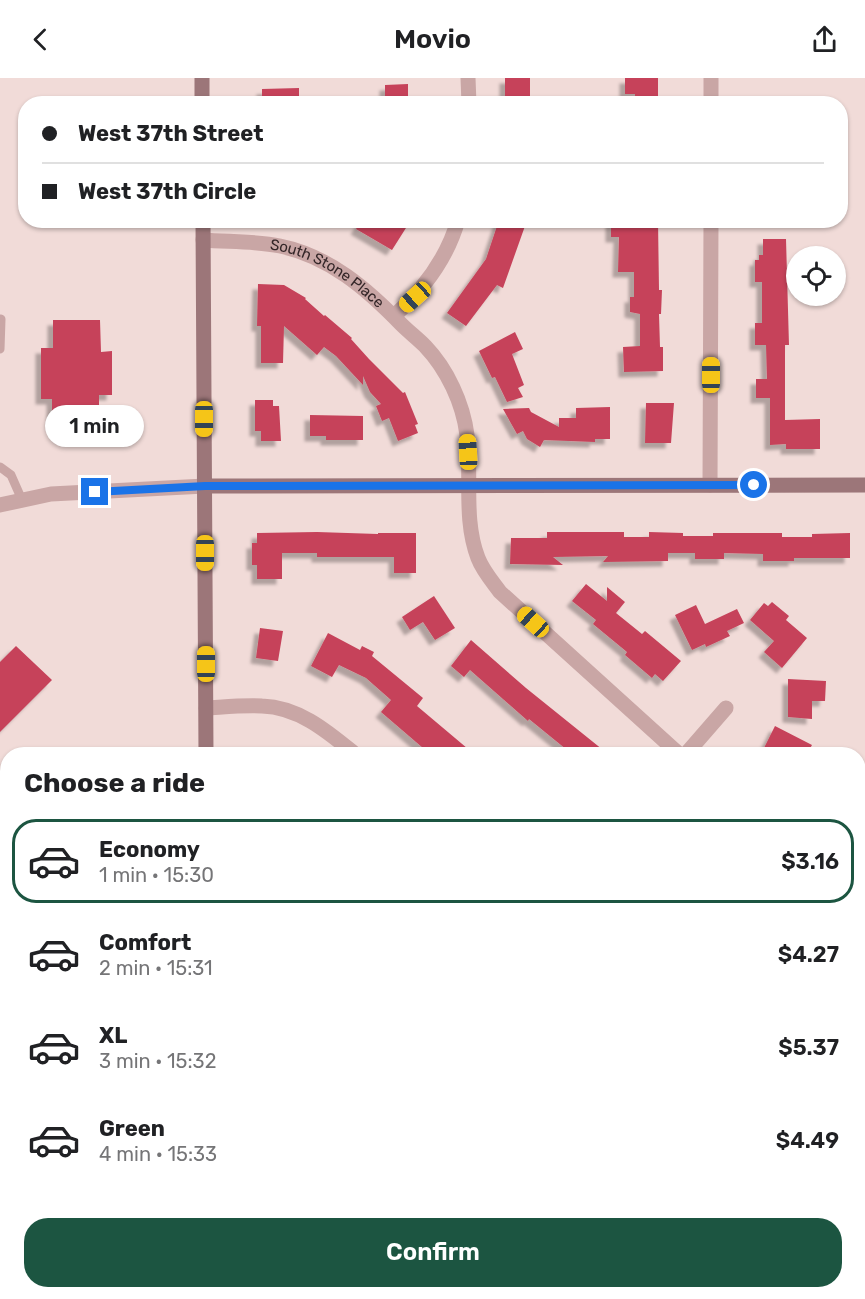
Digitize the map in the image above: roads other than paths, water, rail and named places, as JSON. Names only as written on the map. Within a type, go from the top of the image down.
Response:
[{"type":"street","points":[[202,78],[202,96]]},
{"type":"street","points":[[468,78],[469,96]]},
{"type":"street","points":[[711,78],[711,96]]},
{"type":"street","points":[[202,228],[206,747]]},
{"type":"street","points":[[394,316],[415,297],[429,280],[445,253],[455,228]]},
{"type":"street","points":[[710,485],[711,228]]},
{"type":"street","name":"South Stone Place","points":[[203,240],[280,246],[310,255],[357,282],[378,299],[425,346],[452,385],[462,412],[467,435],[471,535],[478,558],[494,583],[509,600],[672,747]]},
{"type":"street","points":[[0,505],[51,494],[205,486],[865,485]]},
{"type":"street","points":[[206,708],[264,705],[295,712],[322,728],[346,747]]},
{"type":"street","points":[[692,747],[726,708]]},
{"type":"lane","points":[[0,349],[1,320]]},
{"type":"lane","points":[[0,467],[11,475],[22,500]]}]
